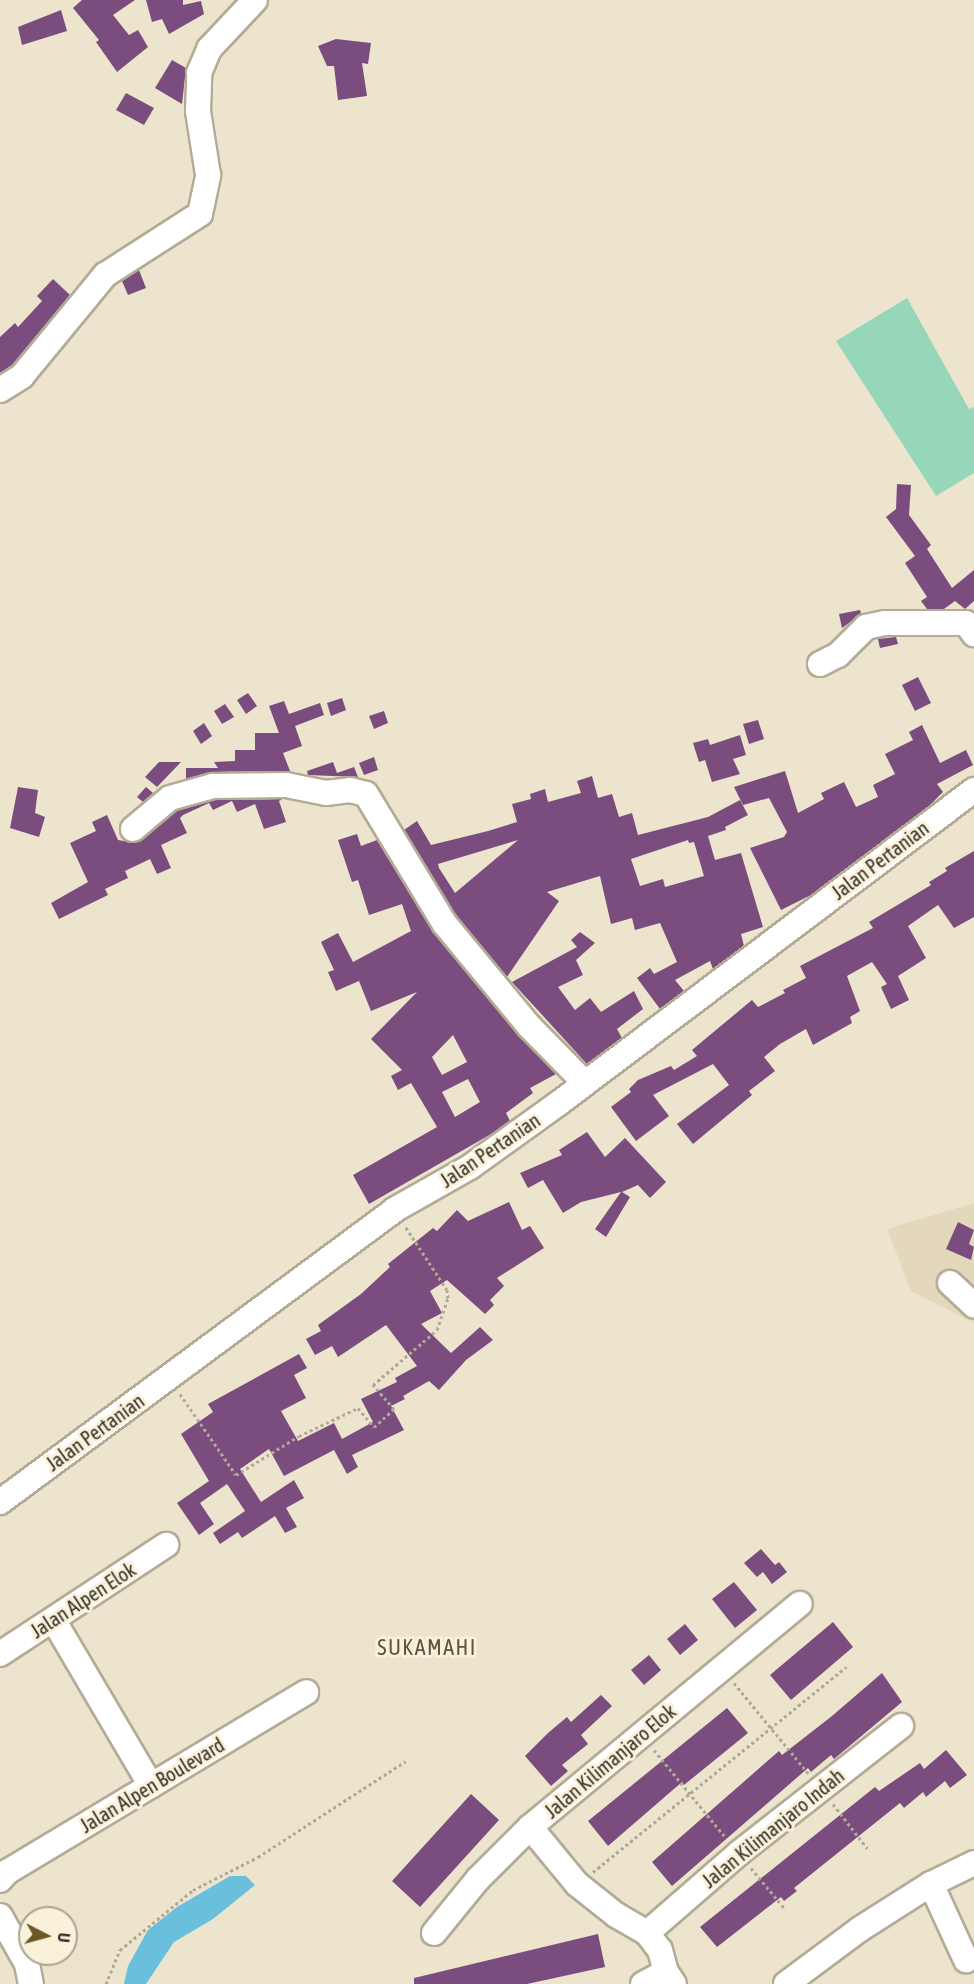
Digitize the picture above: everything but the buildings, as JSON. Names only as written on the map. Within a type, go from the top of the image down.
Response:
[{"type":"street","points":[[0,390],[22,376],[105,275],[200,214],[208,175],[198,111],[199,73],[209,49],[255,0]]},
{"type":"street","points":[[820,664],[838,655],[866,627],[885,623],[966,623],[974,634]]},
{"type":"street","points":[[133,829],[170,798],[213,786],[286,785],[326,793],[350,790],[366,794],[451,932],[528,1026],[585,1083]]},
{"type":"street","name":"Jalan Pertanian","points":[[0,1502],[394,1210],[470,1167],[585,1083],[974,790]]},
{"type":"street","points":[[950,1283],[974,1305]]},
{"type":"street","name":"Jalan Alpen Elok","points":[[0,1653],[54,1621],[166,1545]]},
{"type":"street","name":"Jalan Kilimanjaro Elok","points":[[434,1933],[478,1879],[530,1827],[800,1604]]},
{"type":"street","points":[[54,1621],[151,1786]]},
{"type":"street","name":"Jalan Alpen Boulevard","points":[[0,1880],[7,1872],[306,1692]]},
{"type":"street","name":"Jalan Kilimanjaro Indah","points":[[648,1933],[739,1853],[901,1726]]},
{"type":"street","points":[[530,1827],[577,1884],[616,1915],[648,1933],[660,1950],[670,1978],[643,1984]]},
{"type":"street","points":[[786,1984],[860,1929],[931,1884],[974,1863]]},
{"type":"street","points":[[931,1884],[966,1960]]},
{"type":"street","points":[[0,1916],[28,1982]]},
{"type":"path","points":[[168,1378],[236,1475],[299,1436],[358,1408],[374,1427],[394,1408],[373,1385],[437,1329],[448,1298],[447,1290],[394,1210]]},
{"type":"path","points":[[577,1884],[846,1667]]},
{"type":"path","points":[[723,1669],[867,1848]]},
{"type":"path","points":[[641,1735],[785,1909]]},
{"type":"path","points":[[106,1984],[120,1950],[193,1890],[258,1857],[406,1761]]},
{"type":"shaded area","points":[[974,1203],[974,1323],[911,1291],[887,1229]]},
{"type":"green space","points":[[907,298],[969,409],[974,407],[974,473],[936,496],[836,341]]},
{"type":"water","points":[[230,1876],[246,1876],[255,1885],[213,1919],[174,1942],[146,1984],[124,1984],[128,1966],[148,1930],[177,1907]]},
{"type":"district","name":"SUKAMAHI","points":[[427,1648]]}]
